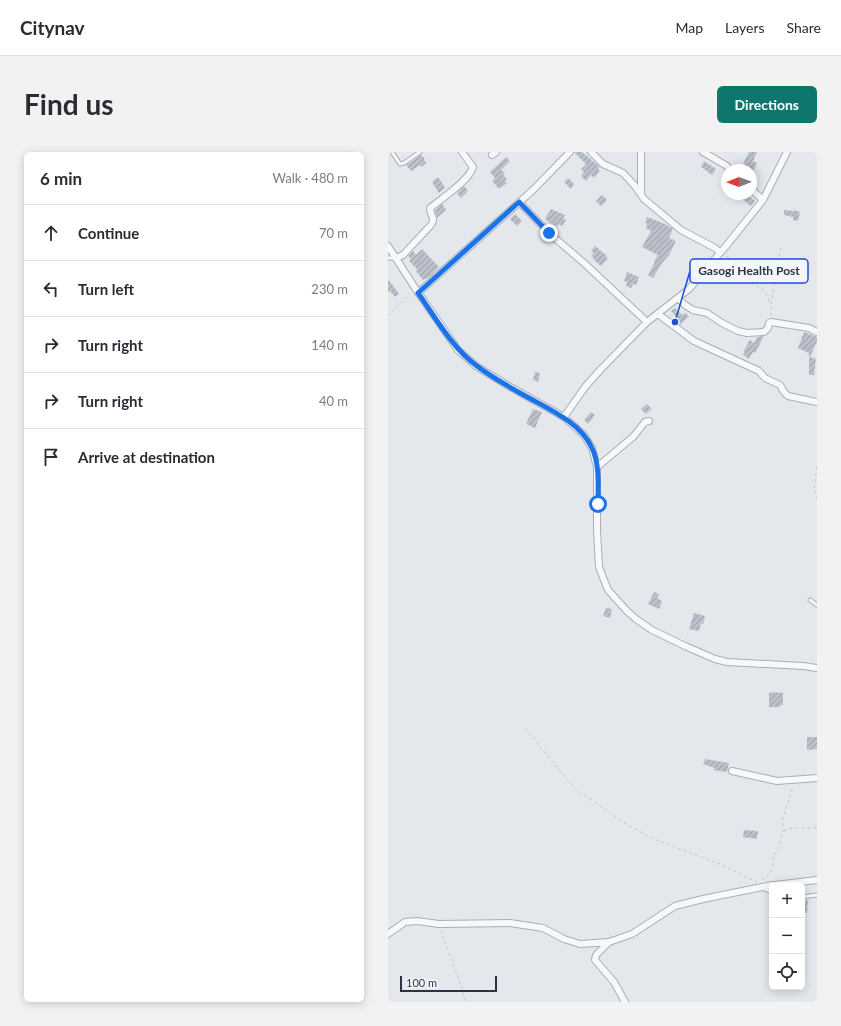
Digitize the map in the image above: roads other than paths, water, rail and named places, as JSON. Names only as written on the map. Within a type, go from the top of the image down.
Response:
[{"type":"street","points":[[396,258],[403,256],[432,225],[434,222],[430,208],[465,180],[472,171],[473,167],[462,152]]},
{"type":"street","points":[[417,291],[519,202],[570,152]]},
{"type":"street","points":[[591,152],[603,164],[623,174],[641,193],[644,199],[680,230],[720,252]]},
{"type":"street","points":[[641,152],[641,193]]},
{"type":"street","points":[[703,152],[724,164]]},
{"type":"street","points":[[564,417],[585,387],[647,322],[689,289],[763,200],[787,152]]},
{"type":"street","points":[[757,194],[763,200]]},
{"type":"street","points":[[519,202],[549,233],[584,263],[647,322]]},
{"type":"street","points":[[388,246],[458,350],[476,366],[564,417],[584,435],[592,448],[598,467],[597,530],[599,567],[608,590],[636,619],[652,630],[715,659],[727,662],[817,668]]},
{"type":"street","points":[[678,298],[693,310],[707,313],[728,326],[747,334],[764,332],[768,328],[768,323],[771,322],[809,328],[817,332]]},
{"type":"street","points":[[658,314],[694,341],[746,365],[765,378],[780,385],[788,396],[817,402]]},
{"type":"street","points":[[598,467],[633,437],[645,422],[649,421]]},
{"type":"street","points":[[732,771],[777,781],[817,778]]},
{"type":"street","points":[[800,882],[817,880]]},
{"type":"street","points":[[388,934],[405,922],[417,921],[439,924],[510,923],[543,928],[564,939],[580,944],[609,942],[632,934],[675,906],[760,885],[769,885]]},
{"type":"street","points":[[609,942],[596,954],[596,960],[614,982],[624,1002]]},
{"type":"lane","points":[[392,152],[400,164],[404,163],[420,152]]},
{"type":"lane","points":[[388,258],[396,258]]},
{"type":"lane","points":[[810,600],[817,605]]},
{"type":"lane","points":[[760,885],[769,890]]},
{"type":"lane","points":[[805,897],[817,895]]},
{"type":"place","name":"Gasogi Health Post","points":[[675,322]]}]
